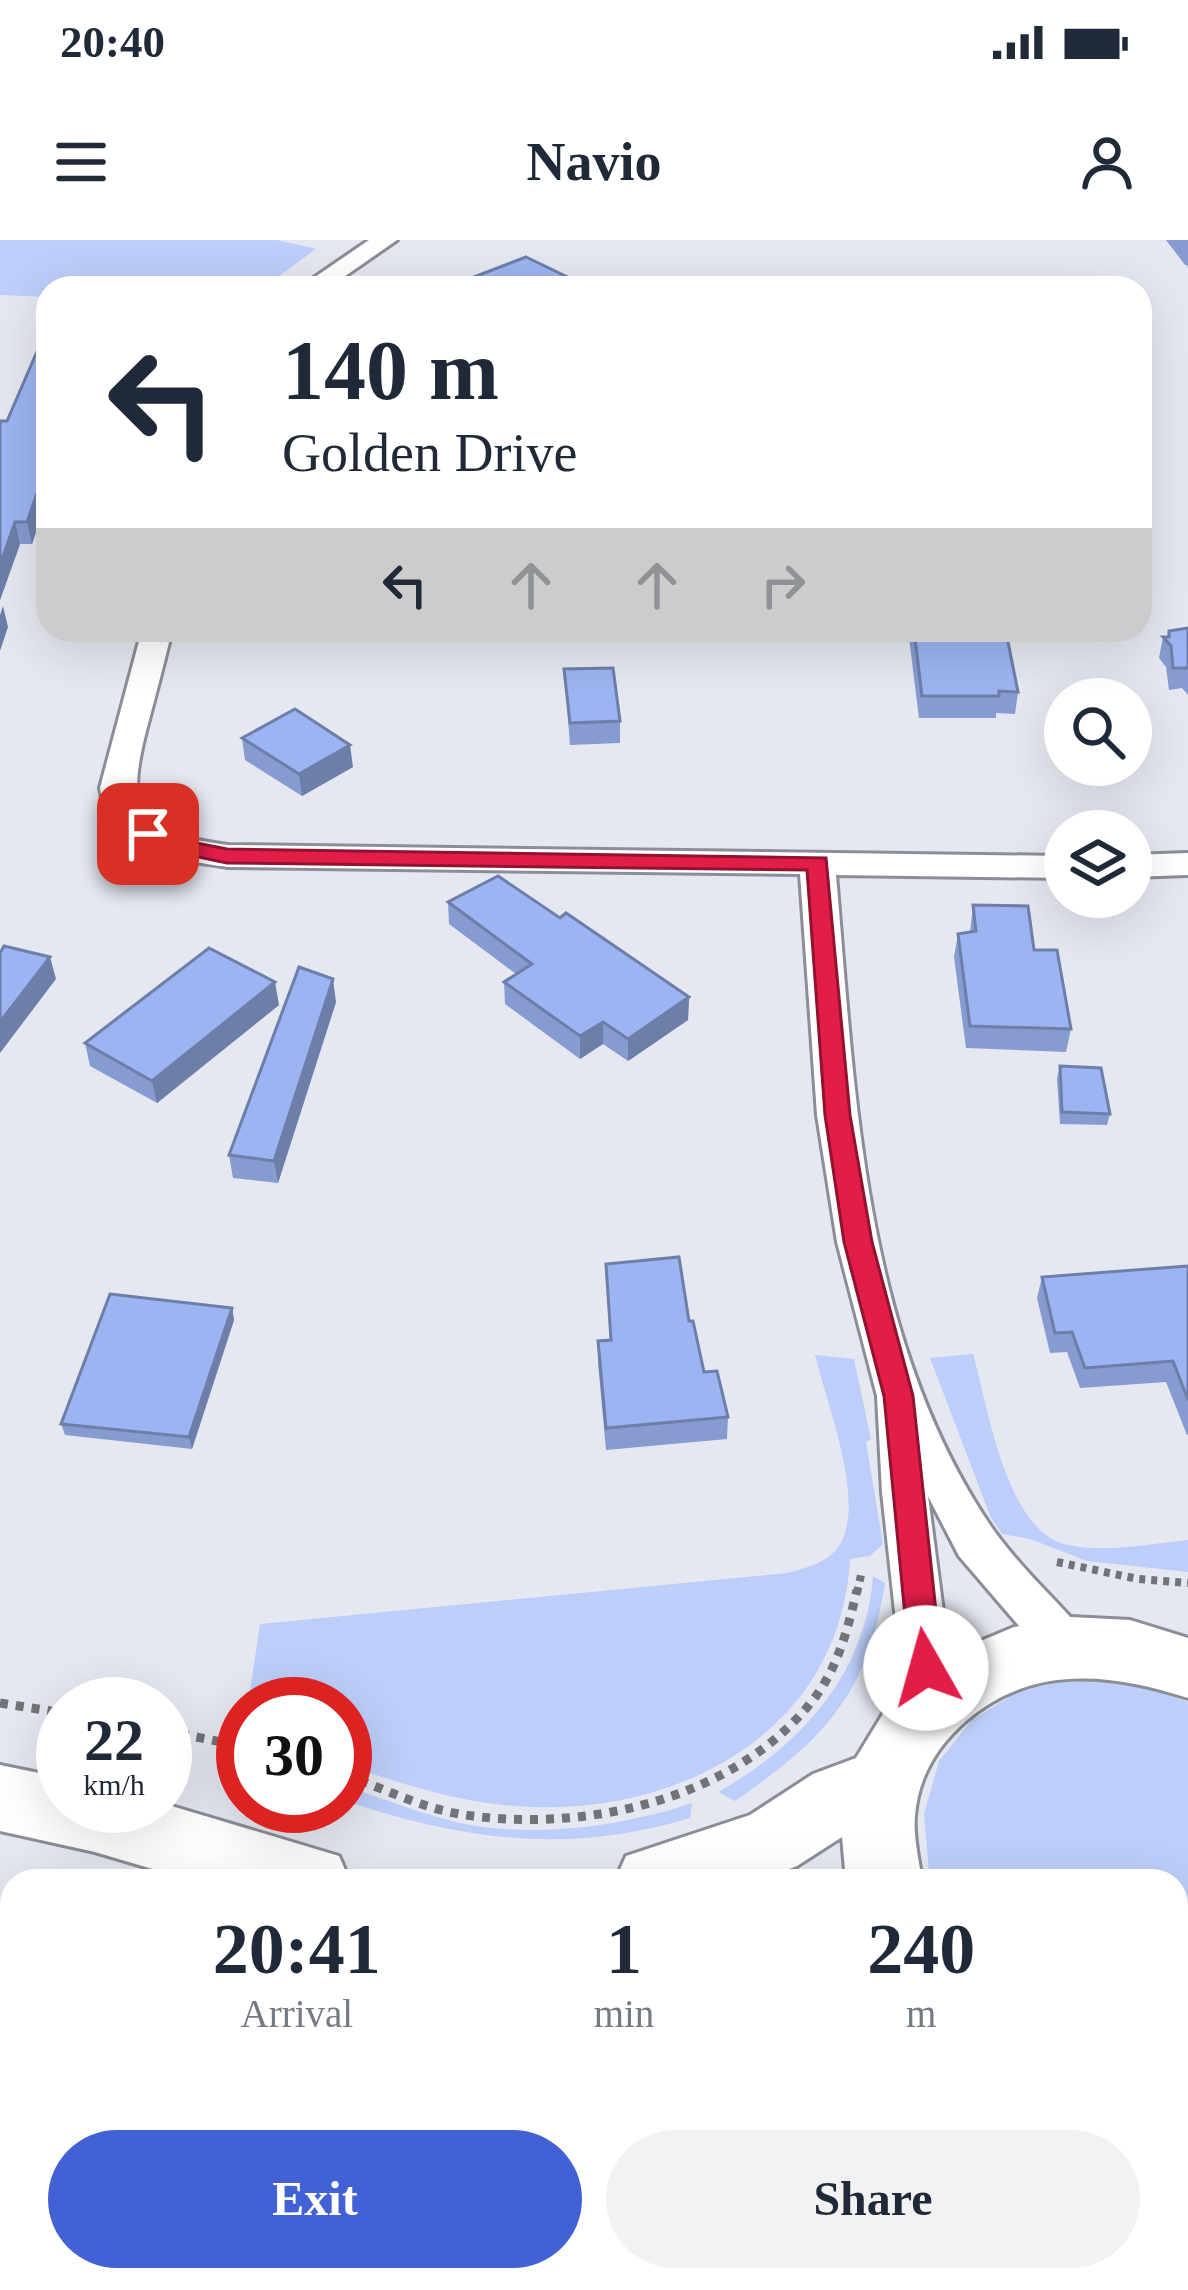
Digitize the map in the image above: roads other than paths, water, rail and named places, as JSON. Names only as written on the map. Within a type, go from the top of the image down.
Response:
[{"type":"main road","points":[[881,1869],[876,1851],[883,1781],[902,1739],[930,1704],[969,1674],[1015,1655],[1066,1646],[1118,1648],[1182,1662]]},
{"type":"main road","points":[[689,1869],[771,1842],[839,1798],[883,1781]]},
{"type":"main road","points":[[0,1798],[95,1818],[270,1869]]},
{"type":"street","points":[[329,276],[385,240]]},
{"type":"street","points":[[154,642],[119,771],[118,796],[128,816],[164,843],[227,856],[1044,867]]},
{"type":"street","points":[[818,863],[837,1115],[858,1242],[899,1396],[930,1704]]},
{"type":"street","points":[[1152,865],[1188,864]]},
{"type":"street","points":[[899,1396],[981,1548],[1066,1646]]}]
